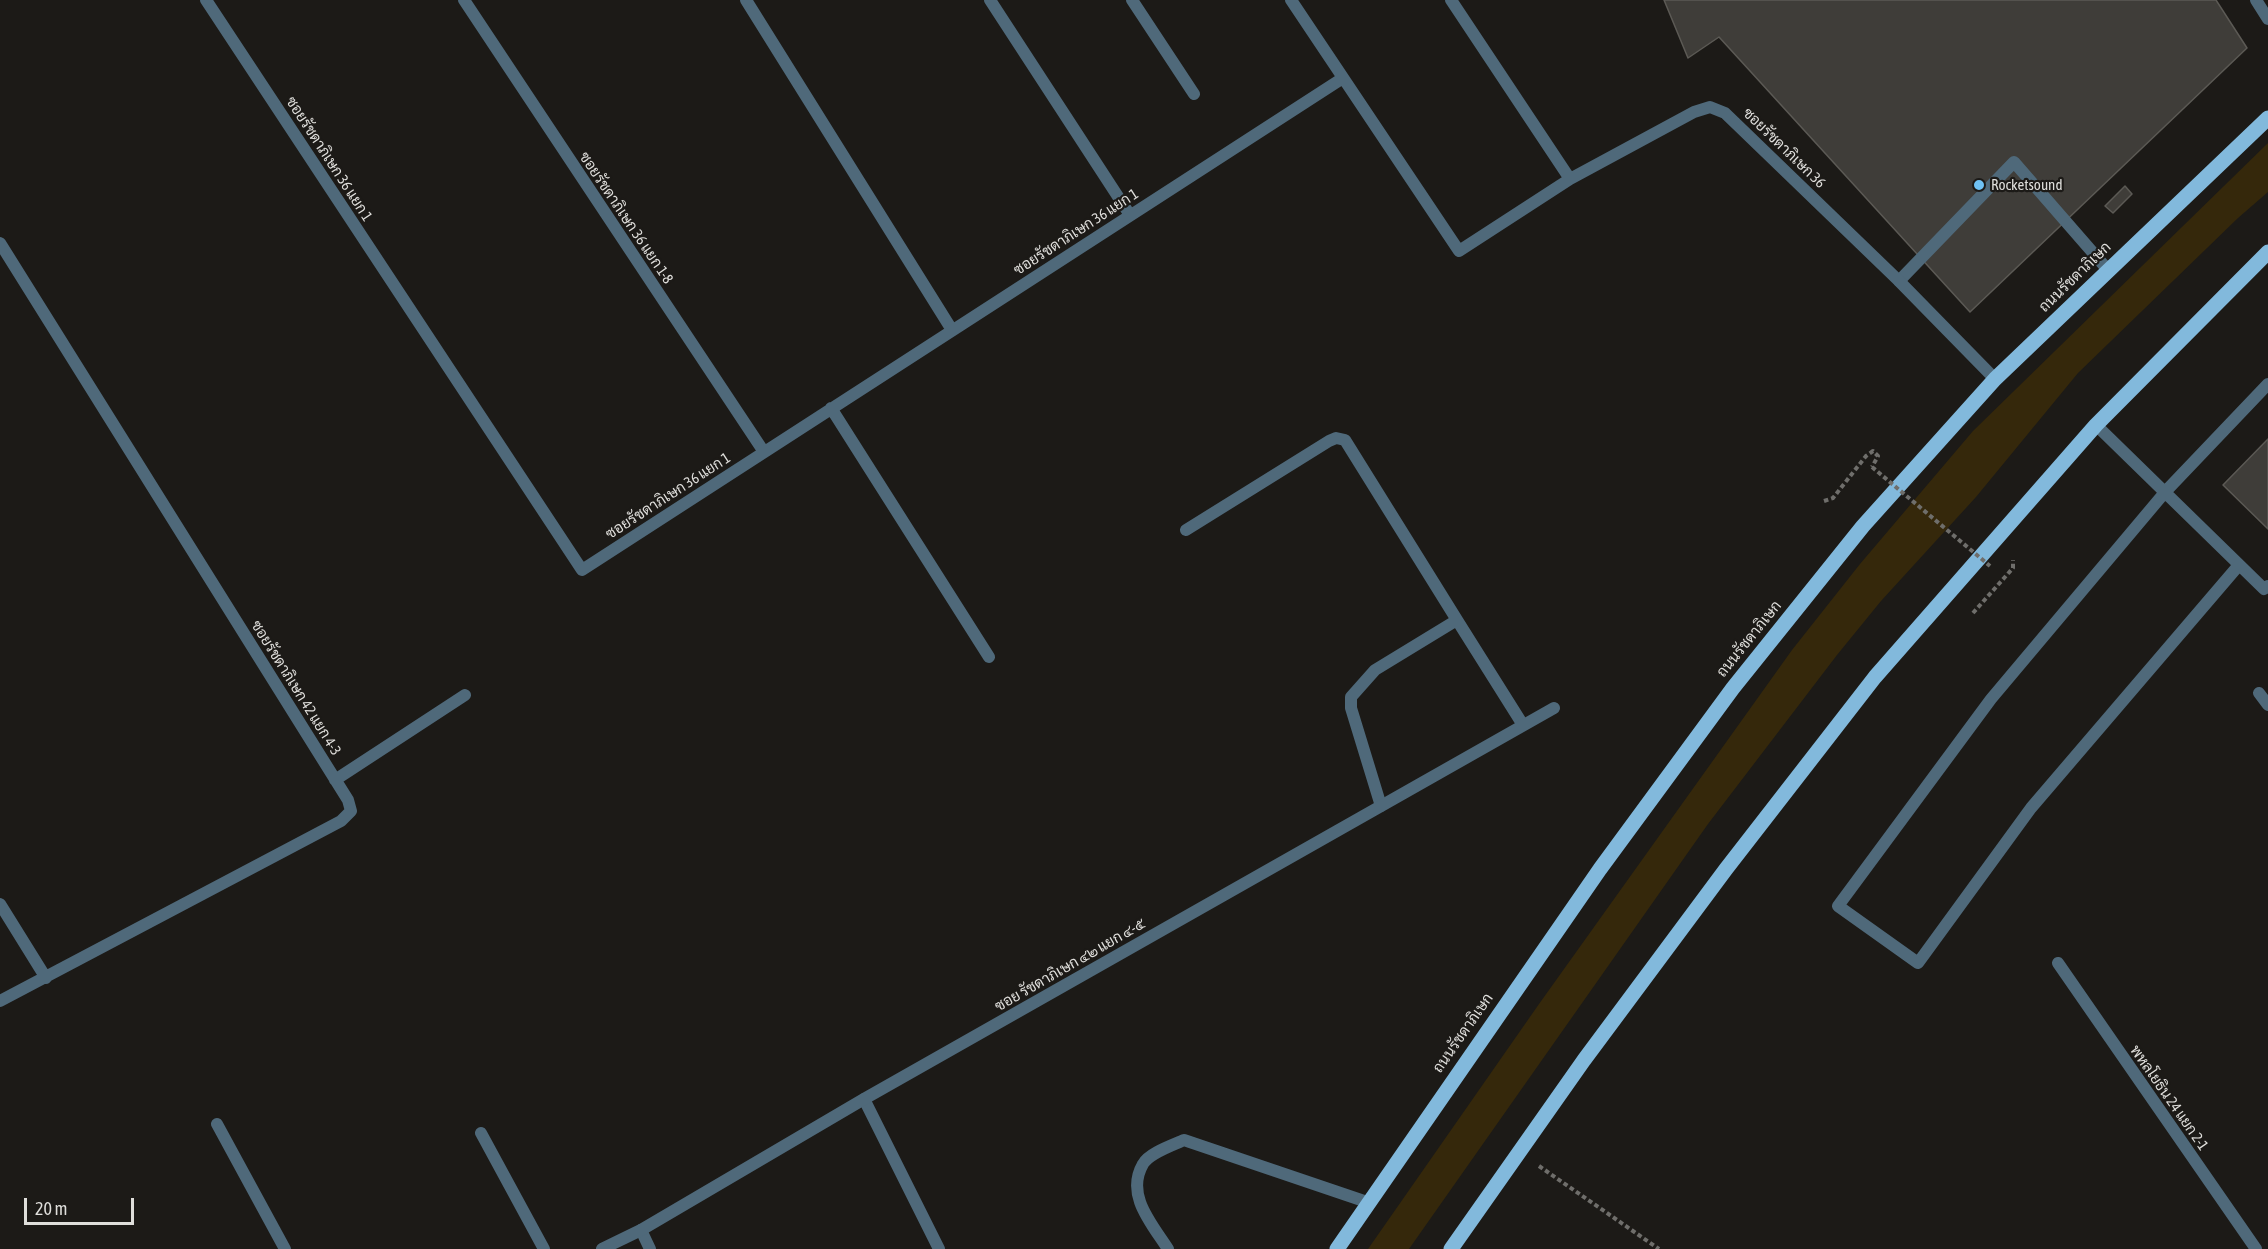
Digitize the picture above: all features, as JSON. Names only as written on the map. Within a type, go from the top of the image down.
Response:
[{"type":"main road","name":"ถนนรัชดาภิเษก","points":[[1337,1249],[1367,1202],[1600,869],[1733,688],[1863,526],[1995,379],[2268,118]]},
{"type":"main road","points":[[1451,1249],[1584,1060],[1726,869],[1875,677],[2096,425],[2268,252]]},
{"type":"street","name":"ซอยรัชดาภิเษก 36 แยก 1","points":[[206,0],[582,570],[1342,78]]},
{"type":"street","name":"ซอยรัชดาภิเษก 36 แยก 1-8","points":[[464,0],[764,452]]},
{"type":"street","points":[[746,0],[952,330]]},
{"type":"street","points":[[990,0],[1130,215]]},
{"type":"street","points":[[1132,0],[1194,94]]},
{"type":"street","points":[[1291,0],[1342,78]]},
{"type":"street","points":[[1451,0],[1570,179]]},
{"type":"street","points":[[2256,0],[2268,19]]},
{"type":"street","name":"ซอยรัชดาภิเษก 36","points":[[1342,78],[1459,251],[1570,179],[1695,112],[1710,107],[1725,113],[1899,281],[1995,379]]},
{"type":"street","points":[[1899,281],[2014,162],[2108,270]]},
{"type":"street","name":"ซอยรัชดาภิเษก 42 แยก 4-3","points":[[0,243],[348,800],[351,811],[341,821],[0,1001]]},
{"type":"street","points":[[2239,565],[2031,808],[1918,963],[1838,906],[1991,699],[2166,491],[2268,384]]},
{"type":"street","points":[[831,408],[989,657]]},
{"type":"street","points":[[2096,425],[2264,589],[2268,586]]},
{"type":"street","points":[[1186,530],[1329,441],[1336,438],[1345,440],[1523,725]]},
{"type":"street","points":[[1381,806],[1351,708],[1351,696],[1375,670],[1457,620]]},
{"type":"street","points":[[2259,693],[2268,705]]},
{"type":"street","points":[[335,780],[465,695]]},
{"type":"street","name":"ซอย รัชดาภิเษก ๔๒ แยก ๔-๕","points":[[602,1249],[641,1230],[864,1099],[1554,708]]},
{"type":"street","points":[[0,904],[46,978]]},
{"type":"street","name":"พหลโยธิน 24 แยก 2-1","points":[[2058,963],[2256,1249]]},
{"type":"street","points":[[864,1099],[939,1249]]},
{"type":"street","points":[[217,1124],[285,1249]]},
{"type":"street","points":[[481,1133],[544,1249]]},
{"type":"street","points":[[1168,1249],[1139,1203],[1137,1186],[1143,1163],[1162,1149],[1184,1140],[1367,1202]]},
{"type":"street","points":[[641,1230],[650,1249]]},
{"type":"path","points":[[1824,501],[1833,498],[1866,456],[1873,451],[1878,456],[1872,466],[1990,566]]},
{"type":"path","points":[[1519,1152],[1659,1249]]},
{"type":"shaded area","points":[[2268,143],[2268,192],[2238,218],[2078,373],[1976,497],[1881,601],[1837,655],[1708,824],[1409,1249],[1368,1249],[1539,1004],[1792,650],[1860,564],[1973,431]]},
{"type":"building","name":"Rocketsound","points":[[1664,0],[2216,0],[2247,48],[1970,312],[1719,37],[1688,58]]},
{"type":"building","points":[[2125,186],[2132,194],[2113,213],[2105,206]]},
{"type":"building","points":[[2268,439],[2268,529],[2223,485]]},
{"type":"place","name":"Rocketsound","points":[[1979,185]]}]
